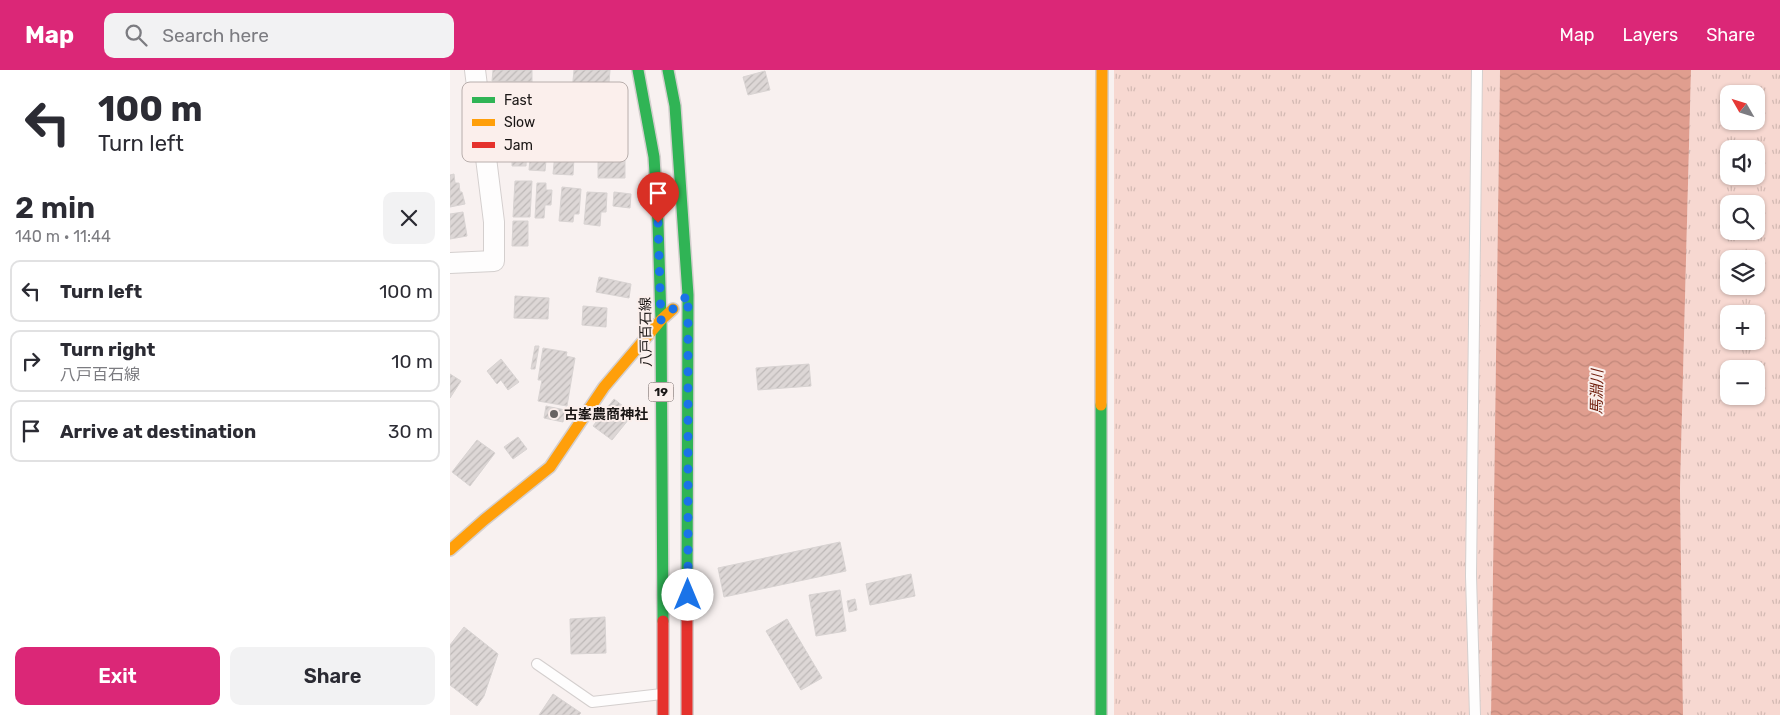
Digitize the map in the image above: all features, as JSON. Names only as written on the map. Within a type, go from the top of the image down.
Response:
[{"type":"main road","name":"八戸百石線","points":[[638,70],[654,157],[658,223],[661,320],[663,715]]},
{"type":"main road","name":"19","points":[[668,70],[675,106],[688,295],[687,715]]},
{"type":"main road","points":[[1101,715],[1102,70]]},
{"type":"main road","points":[[450,550],[550,467],[604,387],[661,320],[688,295]]},
{"type":"street","points":[[450,263],[494,261],[494,222],[486,162]]},
{"type":"lane","points":[[1475,715],[1472,566],[1477,70]]},
{"type":"lane","points":[[537,664],[592,702],[662,694]]},
{"type":"green space","points":[[1114,70],[1500,70],[1491,715],[1114,715]]},
{"type":"green space","points":[[1691,70],[1780,70],[1780,715],[1683,715],[1680,489]]},
{"type":"water","name":"馬淵川","points":[[1500,70],[1691,70],[1680,489],[1683,715],[1491,715]]},
{"type":"building","points":[[493,70],[532,70],[532,82],[492,81]]},
{"type":"building","points":[[574,70],[610,70],[609,82],[573,82]]},
{"type":"building","points":[[765,71],[770,90],[748,95],[743,77]]},
{"type":"building","points":[[512,162],[526,162],[526,166],[512,166]]},
{"type":"building","points":[[530,162],[546,162],[545,171],[529,170]]},
{"type":"building","points":[[554,162],[574,162],[573,175],[553,174]]},
{"type":"building","points":[[598,162],[625,162],[625,178],[598,178]]},
{"type":"building","points":[[454,174],[455,183],[459,183],[460,192],[462,192],[465,204],[450,207],[450,175]]},
{"type":"building","points":[[515,181],[532,181],[530,217],[513,217]]},
{"type":"building","points":[[537,183],[546,183],[546,190],[552,190],[551,205],[545,205],[544,218],[535,218]]},
{"type":"building","points":[[562,187],[581,189],[579,214],[574,214],[573,222],[559,221]]},
{"type":"building","points":[[587,192],[607,193],[606,212],[601,212],[600,226],[584,224]]},
{"type":"building","points":[[614,192],[631,194],[630,208],[613,206]]},
{"type":"building","points":[[463,212],[467,236],[450,239],[450,214]]},
{"type":"building","points":[[513,221],[528,221],[528,246],[512,246]]},
{"type":"building","points":[[599,277],[631,284],[629,298],[596,292]]},
{"type":"building","points":[[515,296],[549,298],[548,319],[514,318]]},
{"type":"building","points":[[583,306],[607,308],[606,327],[582,325]]},
{"type":"building","points":[[535,346],[539,346],[535,369],[531,369]]},
{"type":"building","points":[[543,348],[567,352],[566,356],[575,358],[567,406],[538,401],[542,380],[538,380]]},
{"type":"building","points":[[501,359],[519,382],[508,390],[501,380],[497,384],[487,371]]},
{"type":"building","points":[[809,364],[811,386],[758,390],[756,368]]},
{"type":"building","points":[[450,374],[461,381],[450,398]]},
{"type":"building","points":[[614,399],[633,414],[612,440],[593,426]]},
{"type":"building","name":"古峯農商神社","points":[[546,406],[565,410],[563,422],[544,418]]},
{"type":"building","points":[[518,437],[527,449],[513,459],[504,447]]},
{"type":"building","points":[[477,440],[495,453],[470,486],[452,472]]},
{"type":"building","points":[[840,542],[846,571],[724,597],[718,568]]},
{"type":"building","points":[[911,574],[915,596],[870,605],[866,584]]},
{"type":"building","points":[[840,590],[846,631],[816,636],[809,595]]},
{"type":"building","points":[[855,599],[857,610],[849,612],[847,601]]},
{"type":"building","points":[[605,617],[606,653],[571,654],[570,619]]},
{"type":"building","points":[[787,619],[822,678],[801,690],[766,631]]},
{"type":"building","points":[[464,627],[498,654],[484,696],[477,706],[450,685],[450,645]]},
{"type":"building","points":[[553,694],[581,713],[579,715],[539,715]]},
{"type":"traffic: fast","points":[[638,70],[654,157],[658,223],[661,320],[663,621]]},
{"type":"traffic: fast","points":[[668,70],[675,106],[688,295],[687,600]]},
{"type":"traffic: fast","points":[[1101,405],[1101,715]]},
{"type":"traffic: slow","points":[[1101,405],[1102,70]]},
{"type":"traffic: slow","points":[[450,550],[550,467],[604,387],[661,320],[673,309]]},
{"type":"traffic: jam","points":[[687,600],[687,715]]},
{"type":"traffic: jam","points":[[663,621],[663,715]]},
{"type":"place","name":"古峯農商神社","points":[[554,414]]},
{"type":"route","points":[[658,223],[661,320],[688,295],[688,595]]}]
